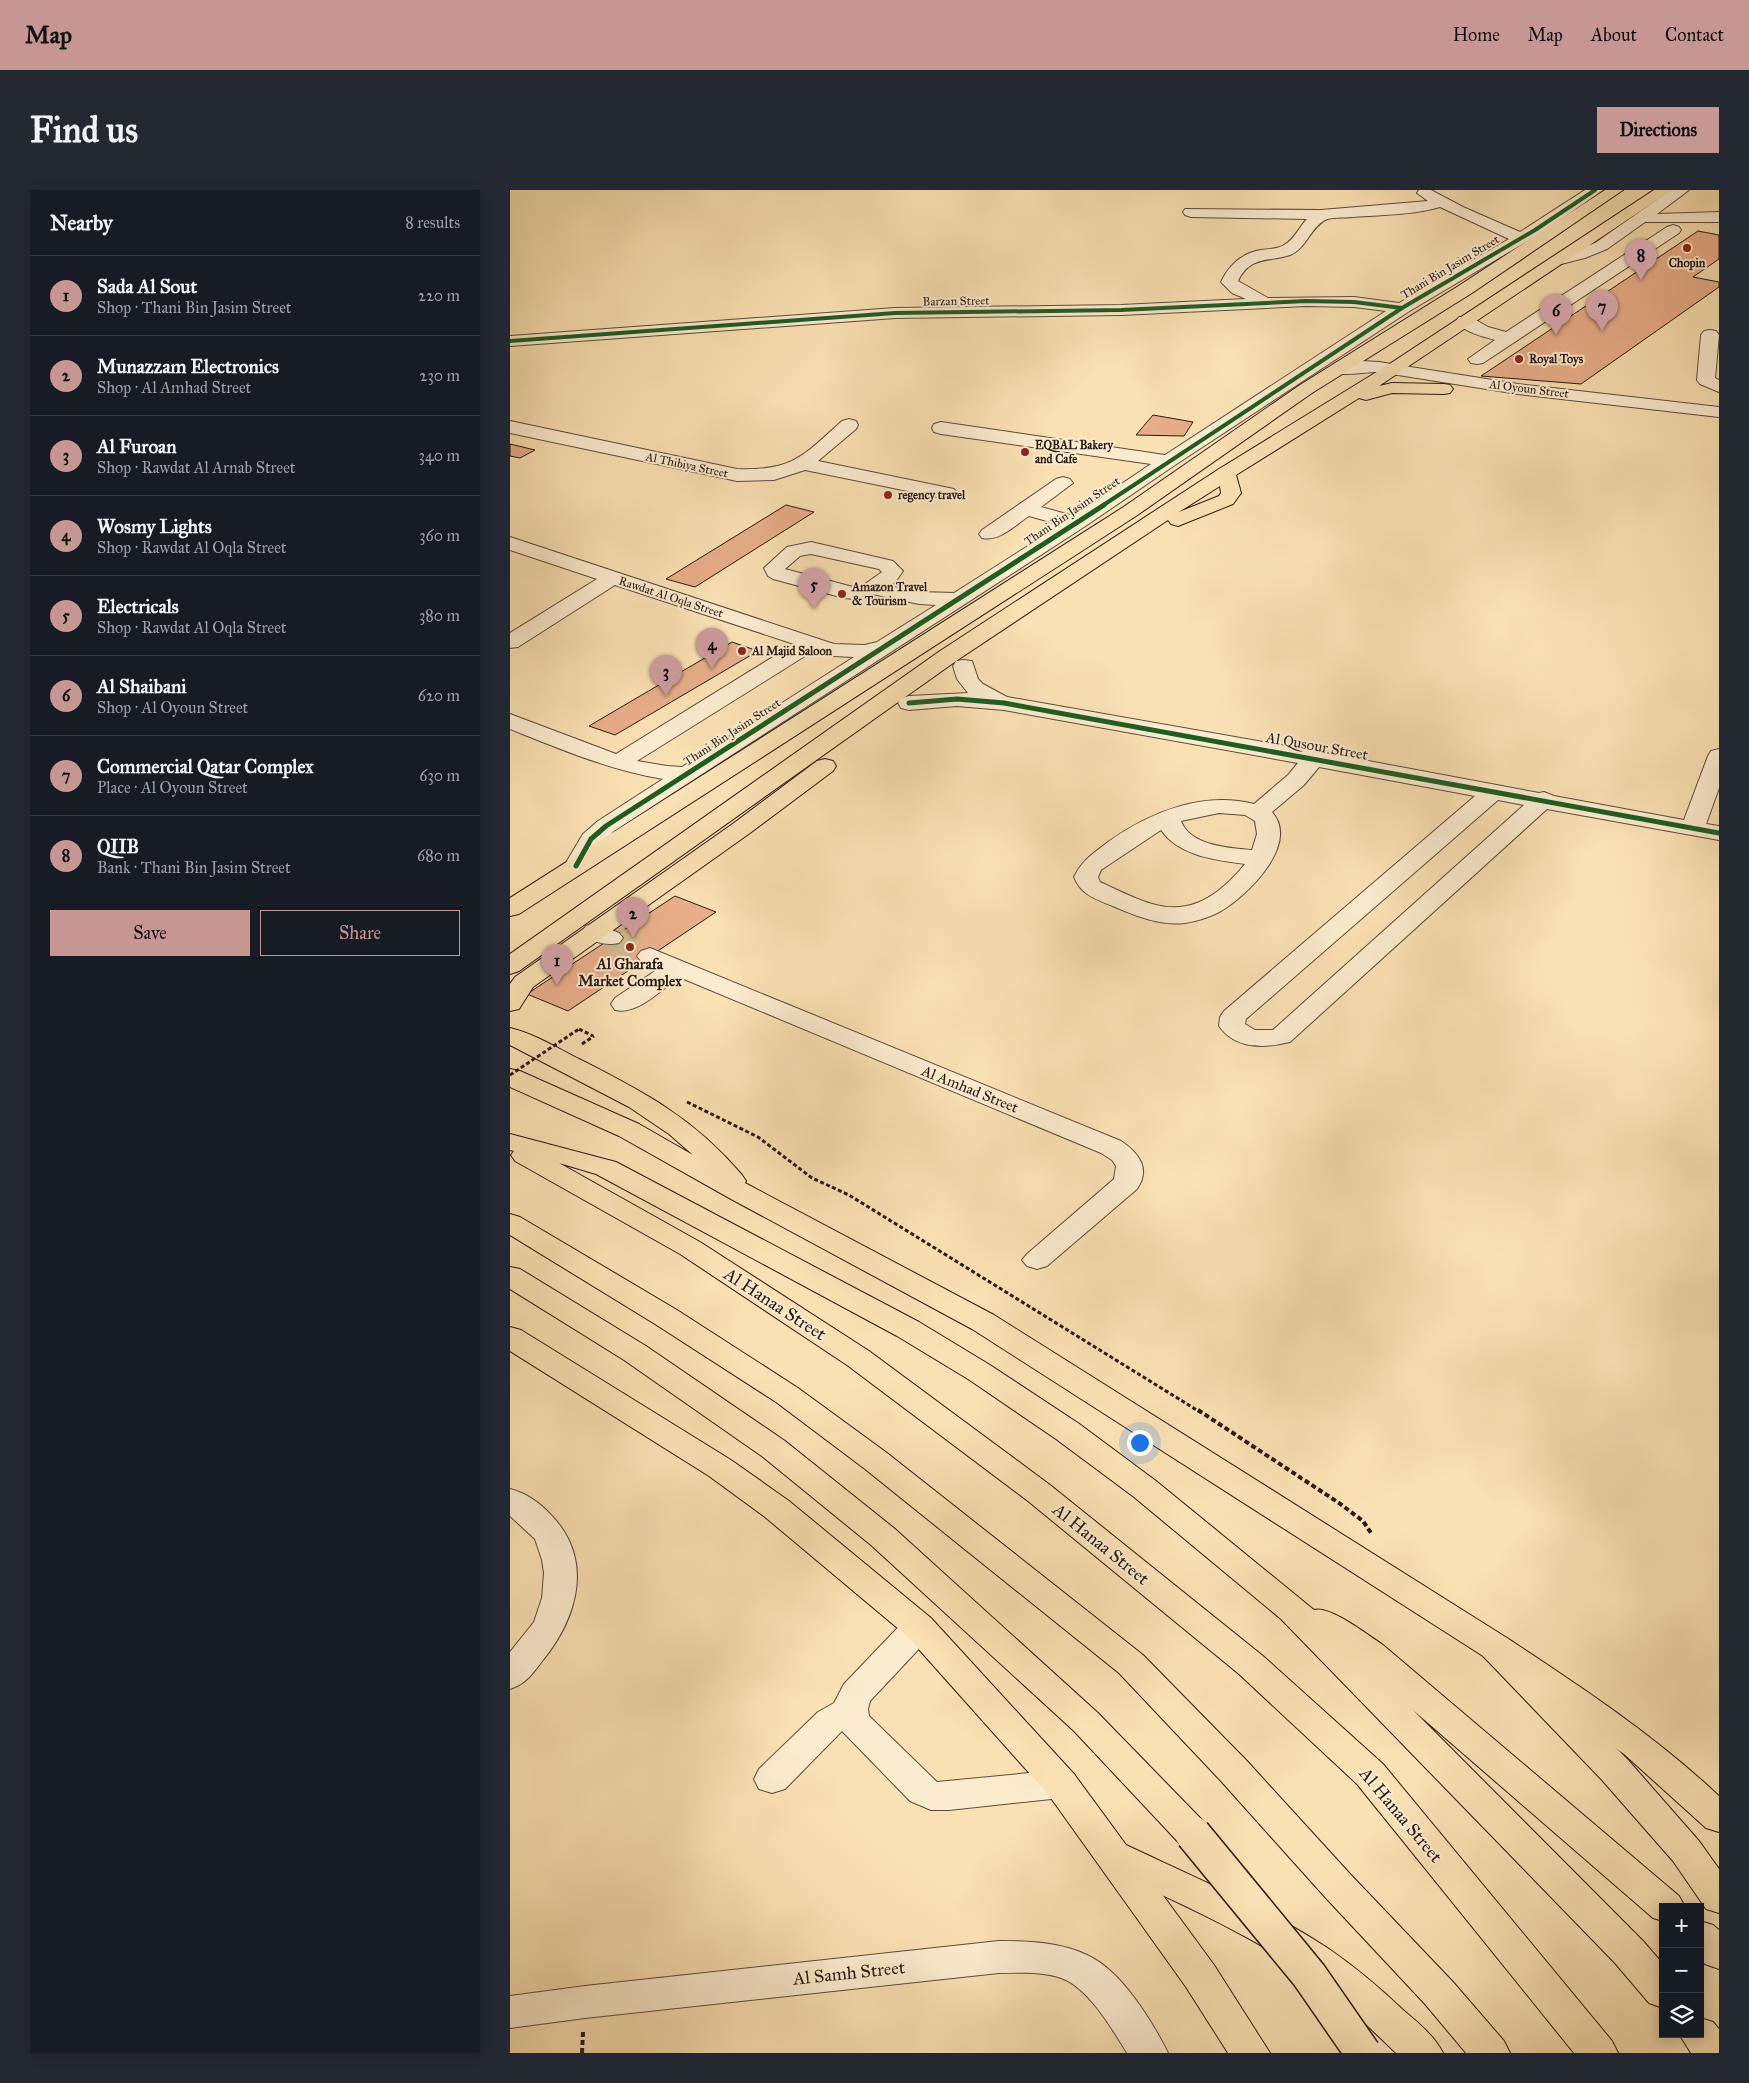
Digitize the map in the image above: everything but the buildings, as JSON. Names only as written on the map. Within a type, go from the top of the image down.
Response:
[{"type":"main road","name":"Thani Bin Jasim Street","points":[[510,909],[1129,512],[1306,390],[1466,289],[1615,190]]},
{"type":"main road","points":[[510,1003],[517,973],[934,666],[1226,473],[1322,415],[1383,371],[1420,351],[1561,259],[1663,196]]},
{"type":"main road","points":[[1461,380],[1431,370],[1416,342],[1417,337],[1567,235],[1580,221],[1579,213]]},
{"type":"main road","points":[[1383,371],[1374,360],[1381,353],[1457,304],[1476,296]]},
{"type":"main road","points":[[1257,453],[1290,440],[1375,391],[1409,387],[1444,389]]},
{"type":"main road","points":[[1306,390],[1324,390],[1333,394],[1333,398],[1322,415]]},
{"type":"main road","points":[[1168,461],[1218,451]]},
{"type":"main road","points":[[517,973],[603,935],[908,703],[1178,520],[1226,500],[1231,493],[1226,473]]},
{"type":"main road","points":[[1121,492],[1129,512]]},
{"type":"main road","points":[[511,1035],[636,1097],[667,1118],[696,1140],[720,1165],[741,1193]]},
{"type":"main road","points":[[510,1076],[628,1130],[741,1193],[983,1322],[1495,1647],[1626,1736],[1677,1778],[1719,1818]]},
{"type":"main road","points":[[510,1142],[606,1168],[837,1290],[963,1362],[1067,1431],[1145,1489],[1293,1610],[1629,1952],[1659,1987]]},
{"type":"main road","name":"Al Hanaa Street","points":[[510,1146],[577,1186],[690,1248],[858,1358],[1039,1493],[1251,1665],[1370,1774],[1598,2053]]},
{"type":"main road","points":[[510,1223],[666,1317],[787,1395],[876,1461],[1131,1664],[1234,1771],[1338,1886],[1439,1993],[1490,2053]]},
{"type":"main road","points":[[510,1276],[635,1353],[774,1449],[868,1526],[1086,1722],[1193,1834],[1309,1975],[1363,2053]]},
{"type":"main road","points":[[510,1338],[720,1468],[777,1509],[919,1627],[1061,1784],[1200,1976],[1250,2053]]},
{"type":"main road","points":[[1293,1610],[1331,1628],[1410,1686],[1661,1903]]},
{"type":"main road","points":[[1495,1647],[1615,1770],[1686,1851],[1719,1898]]},
{"type":"main road","points":[[1113,1855],[1227,1910],[1299,1950],[1340,1979],[1423,2053]]},
{"type":"main road","points":[[1704,1940],[1719,1953]]},
{"type":"main road","points":[[1702,2038],[1714,2053]]},
{"type":"street","points":[[1422,190],[1440,202],[1496,227],[1527,234]]},
{"type":"street","name":"Thani Bin Jasim Street","points":[[576,866],[596,834],[662,790],[1078,523],[1121,492],[1402,308],[1527,234],[1595,190]]},
{"type":"street","points":[[1561,259],[1594,249],[1636,220],[1663,196],[1681,190]]},
{"type":"street","points":[[1663,196],[1680,211],[1716,210]]},
{"type":"street","points":[[1191,212],[1321,215],[1423,207],[1440,202]]},
{"type":"street","points":[[1636,220],[1716,210]]},
{"type":"street","points":[[1264,303],[1256,296],[1237,291],[1229,282],[1234,272],[1246,261],[1259,255],[1286,250],[1294,246],[1307,228],[1321,215]]},
{"type":"street","points":[[1476,359],[1666,234],[1614,236]]},
{"type":"street","name":"Barzan Street","points":[[510,341],[895,313],[1121,310],[1335,301],[1402,308]]},
{"type":"street","points":[[1465,321],[1482,331],[1509,338]]},
{"type":"street","points":[[1710,335],[1706,380],[1719,387]]},
{"type":"street","name":"Al Oyoun Street","points":[[1339,369],[1383,371],[1719,412]]},
{"type":"street","name":"Al Oyoun Street","points":[[1383,371],[1444,389],[1719,422]]},
{"type":"street","name":"Al Thibiya Street","points":[[510,427],[737,476],[776,475],[793,470],[804,464],[849,425]]},
{"type":"street","points":[[941,428],[1168,461]]},
{"type":"street","points":[[804,464],[948,493]]},
{"type":"street","points":[[989,534],[1063,483]]},
{"type":"street","points":[[1026,509],[1078,523]]},
{"type":"street","name":"Rawdat Al Oqla Street","points":[[514,547],[832,650],[865,651],[881,648]]},
{"type":"street","points":[[872,588],[889,577],[893,571],[891,568],[886,565],[811,548],[794,551],[774,568],[775,572],[780,575],[844,592],[854,593],[872,588],[902,596],[957,599]]},
{"type":"street","points":[[510,642],[612,578]]},
{"type":"street","points":[[902,596],[928,618]]},
{"type":"street","points":[[619,762],[811,643]]},
{"type":"street","points":[[832,650],[839,658],[842,667],[840,676]]},
{"type":"street","name":"Al Qusour Street","points":[[964,666],[965,676],[972,687],[986,696],[1004,703]]},
{"type":"street","name":"Al Qusour Street","points":[[908,703],[956,699],[1004,703],[1544,799],[1719,833]]},
{"type":"street","points":[[510,721],[645,770],[688,774]]},
{"type":"street","points":[[1693,828],[1719,756]]},
{"type":"street","points":[[1258,812],[1296,780],[1314,758]]},
{"type":"street","points":[[645,770],[658,782],[662,790]]},
{"type":"street","points":[[1494,791],[1233,1017],[1232,1026],[1239,1033],[1252,1038],[1267,1039],[1281,1036],[1544,799]]},
{"type":"street","points":[[1219,806],[1258,812],[1269,824],[1270,833],[1260,858],[1248,877],[1216,904],[1189,914],[1171,916],[1156,913],[1090,886],[1086,876],[1090,866],[1130,839],[1168,818],[1194,810],[1219,806]]},
{"type":"street","points":[[1168,818],[1169,825],[1173,831],[1196,847],[1222,853],[1260,858]]},
{"type":"street","points":[[1440,838],[1484,853]]},
{"type":"street","points":[[1358,909],[1404,925]]},
{"type":"street","name":"Al Amhad Street","points":[[650,956],[1111,1147],[1122,1154],[1129,1163],[1131,1173],[1127,1183],[1036,1260]]},
{"type":"street","points":[[624,1004],[676,968]]},
{"type":"street","points":[[510,1500],[526,1510],[549,1535],[561,1565],[560,1599],[544,1633],[510,1676]]},
{"type":"street","points":[[772,1779],[830,1721],[849,1711],[856,1693],[919,1627]]},
{"type":"street","points":[[849,1711],[856,1725],[923,1791],[931,1796],[949,1796],[1061,1784]]},
{"type":"street","name":"Al Samh Street","points":[[510,2012],[594,2001],[989,1958],[1036,1958],[1076,1967],[1101,1988],[1124,2014],[1148,2053]]},
{"type":"path","points":[[510,1076],[579,1029],[594,1036]]},
{"type":"path","points":[[684,1100],[758,1137],[812,1178],[849,1195],[999,1286],[1196,1409],[1339,1503],[1362,1521],[1376,1540],[1388,1561],[1395,1583]]},
{"type":"tunnel","points":[[610,938],[650,956]]},
{"type":"cycle path","points":[[576,866],[591,839],[606,826],[1077,523],[1168,461],[1402,308],[1535,230],[1595,190]]},
{"type":"cycle path","points":[[510,341],[895,313],[1121,310],[1306,301],[1354,302],[1402,308]]},
{"type":"cycle path","points":[[909,703],[957,699],[1004,703],[1719,833]]},
{"type":"place","name":"Chopin","points":[[1687,248]]},
{"type":"place","name":"QIIB","points":[[1641,280]]},
{"type":"place","name":"Commercial Qatar Complex","points":[[1602,331]]},
{"type":"place","name":"Al Shaibani","points":[[1556,335]]},
{"type":"place","name":"Royal Toys","points":[[1519,359]]},
{"type":"place","name":"EQBAL Bakery and Cafe","points":[[1025,452]]},
{"type":"place","name":"regency travel","points":[[888,495]]},
{"type":"place","name":"Amazon Travel & Tourism","points":[[842,594]]},
{"type":"place","name":"Electricals","points":[[814,609]]},
{"type":"place","name":"Al Majid Saloon","points":[[742,651]]},
{"type":"place","name":"Wosmy Lights","points":[[712,669]]},
{"type":"place","name":"Al Furoan","points":[[666,696]]},
{"type":"place","name":"Munazzam Electronics","points":[[633,938]]},
{"type":"place","name":"Al Gharafa Market Complex","points":[[630,947]]},
{"type":"place","name":"Sada Al Sout","points":[[557,985]]}]
